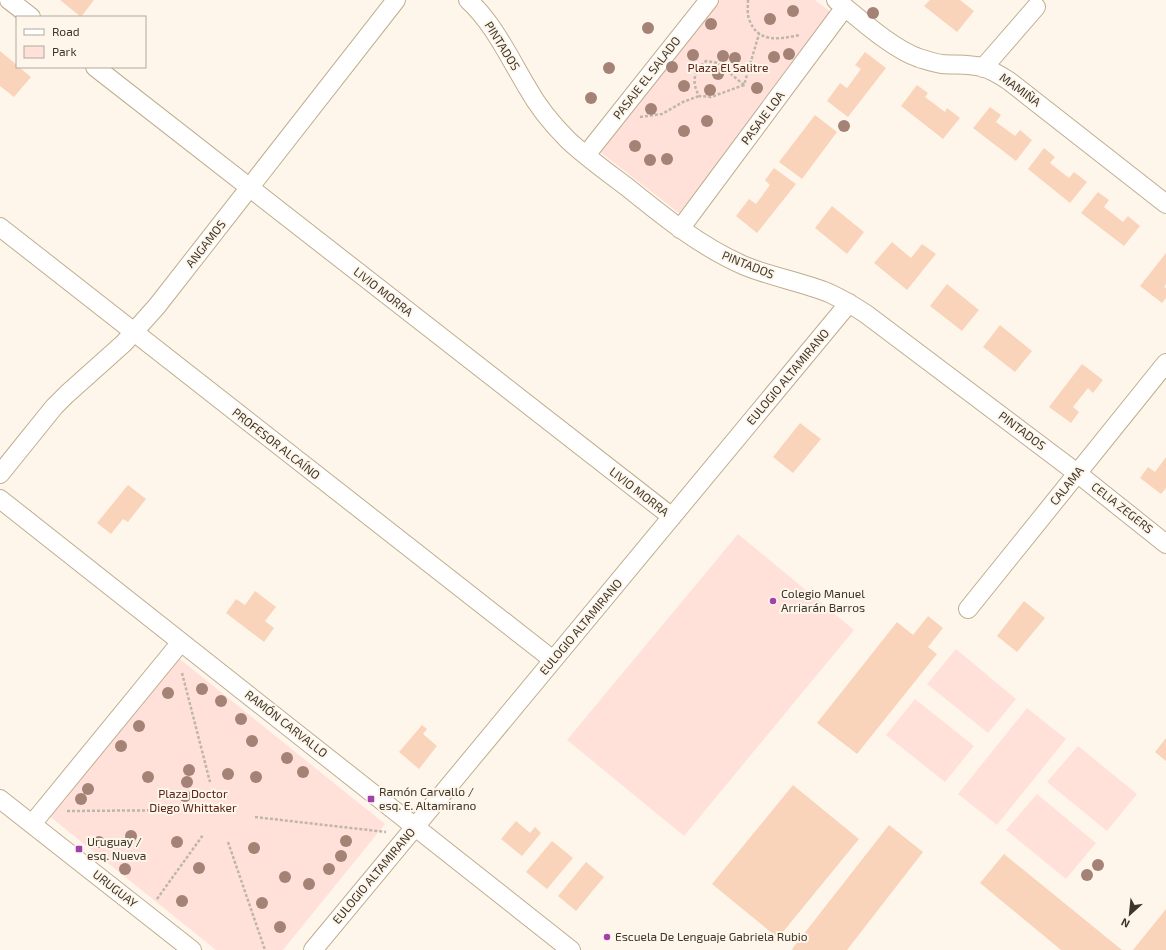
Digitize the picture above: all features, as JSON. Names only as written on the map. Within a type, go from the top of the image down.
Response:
[{"type":"street","name":"ANGAMOS","points":[[0,474],[54,407],[115,352],[166,295],[396,0]]},
{"type":"street","name":"PINTADOS","points":[[468,0],[492,27],[539,107],[552,124],[586,155],[680,229],[713,250],[746,266],[768,274],[808,285],[849,303],[1077,473]]},
{"type":"street","name":"PASAJE EL SALADO","points":[[586,155],[709,0]]},
{"type":"street","name":"PASAJE LOA","points":[[680,229],[828,30],[841,4]]},
{"type":"street","name":"MAMIÑA","points":[[841,4],[889,41],[916,57],[941,64],[970,65],[996,73],[1009,81],[1166,204]]},
{"type":"street","points":[[983,68],[1036,8]]},
{"type":"street","name":"LIVIO MORRA","points":[[96,68],[672,517]]},
{"type":"street","name":"PROFESOR ALCAÍNO","points":[[0,227],[553,660]]},
{"type":"street","name":"EULOGIO ALTAMIRANO","points":[[313,950],[849,303]]},
{"type":"street","name":"CALAMA","points":[[968,609],[1166,363]]},
{"type":"street","name":"CELIA ZEGERS","points":[[1077,473],[1166,544]]},
{"type":"street","name":"RAMÓN CARVALLO","points":[[0,499],[178,645],[412,830],[571,950]]},
{"type":"street","points":[[37,818],[178,645]]},
{"type":"street","name":"URUGUAY","points":[[0,799],[37,818],[146,914],[192,950]]},
{"type":"path","points":[[748,0],[748,18],[759,34],[769,38],[784,38],[828,30]]},
{"type":"path","points":[[744,85],[759,34]]},
{"type":"path","points":[[699,96],[694,79],[697,69],[706,61],[718,63],[744,85]]},
{"type":"path","points":[[617,116],[645,118],[662,114],[683,102],[699,96],[711,97],[744,85]]},
{"type":"path","points":[[178,645],[210,782]]},
{"type":"path","points":[[37,818],[192,810]]},
{"type":"path","points":[[255,817],[412,830]]},
{"type":"path","points":[[146,914],[203,834]]},
{"type":"path","points":[[228,842],[265,950]]},
{"type":"green space","name":"Plaza El Salitre","points":[[717,0],[815,0],[832,13],[679,213],[600,152]]},
{"type":"green space","points":[[738,534],[854,630],[684,836],[567,740]]},
{"type":"green space","points":[[956,649],[1016,699],[988,733],[927,684]]},
{"type":"green space","name":"Plaza Doctor Diego Whittaker","points":[[176,656],[385,824],[283,950],[216,950],[48,815]]},
{"type":"green space","points":[[915,699],[974,746],[945,782],[886,735]]},
{"type":"green space","points":[[1027,708],[1066,739],[997,825],[958,794]]},
{"type":"green space","points":[[1078,746],[1137,794],[1107,831],[1047,782]]},
{"type":"green space","points":[[1037,794],[1096,843],[1066,879],[1006,830]]},
{"type":"building","points":[[60,0],[94,0],[82,16]]},
{"type":"building","points":[[930,0],[960,0],[974,11],[957,32],[924,6]]},
{"type":"building","points":[[0,51],[16,64],[16,68],[20,68],[31,77],[14,97],[0,86]]},
{"type":"building","points":[[865,52],[886,68],[848,117],[827,101],[840,83],[847,88],[861,69],[855,65]]},
{"type":"building","points":[[917,85],[928,93],[925,97],[945,112],[947,108],[960,118],[943,139],[901,106]]},
{"type":"building","points":[[990,107],[1001,115],[996,122],[1015,136],[1020,130],[1032,140],[1016,161],[973,128]]},
{"type":"building","points":[[815,115],[837,132],[802,179],[779,162]]},
{"type":"building","points":[[1044,148],[1055,157],[1050,163],[1069,178],[1074,172],[1087,182],[1070,203],[1028,169]]},
{"type":"building","points":[[774,168],[796,184],[757,233],[736,216],[749,199],[756,204],[770,185],[765,180]]},
{"type":"building","points":[[1098,192],[1109,200],[1104,207],[1123,222],[1128,216],[1140,226],[1124,246],[1081,213]]},
{"type":"building","points":[[832,206],[864,232],[847,254],[815,228]]},
{"type":"building","points":[[892,242],[911,258],[922,244],[936,254],[907,290],[874,263]]},
{"type":"building","points":[[1166,253],[1166,284],[1164,287],[1166,288],[1166,298],[1162,303],[1140,286]]},
{"type":"building","points":[[947,284],[979,310],[962,331],[930,306]]},
{"type":"building","points":[[1000,325],[1032,351],[1015,372],[983,347]]},
{"type":"building","points":[[1082,364],[1103,380],[1093,393],[1088,388],[1073,407],[1079,412],[1071,423],[1049,407]]},
{"type":"building","points":[[800,423],[821,439],[793,473],[773,457]]},
{"type":"building","points":[[1166,457],[1166,488],[1161,494],[1140,478],[1148,467],[1155,472]]},
{"type":"building","points":[[128,485],[146,499],[128,522],[123,519],[111,534],[97,523]]},
{"type":"building","points":[[255,591],[276,607],[265,621],[274,628],[264,642],[226,613],[236,599],[245,605]]},
{"type":"building","points":[[1024,601],[1045,618],[1017,652],[997,636]]},
{"type":"building","points":[[928,616],[943,628],[928,647],[937,654],[857,754],[817,723],[897,622],[913,635]]},
{"type":"building","points":[[422,725],[427,729],[423,734],[437,746],[419,769],[399,752]]},
{"type":"building","points":[[1166,738],[1166,761],[1155,752]]},
{"type":"building","points":[[793,785],[859,839],[778,938],[712,884]]},
{"type":"building","points":[[516,821],[530,833],[535,827],[541,833],[522,856],[501,839]]},
{"type":"building","points":[[889,825],[923,852],[847,950],[793,950],[792,949]]},
{"type":"building","points":[[552,841],[573,858],[547,889],[526,872]]},
{"type":"building","points":[[1004,854],[1122,950],[1061,950],[980,883]]},
{"type":"building","points":[[586,862],[604,877],[576,911],[558,896]]},
{"type":"building","points":[[1166,909],[1166,950],[1133,950]]},
{"type":"place","name":"Colegio Manuel Arriarán Barros","points":[[773,601]]},
{"type":"place","name":"Ramón Carvallo / esq. E. Altamirano","points":[[371,799]]},
{"type":"place","name":"Uruguay / esq. Nueva","points":[[79,849]]},
{"type":"place","name":"Escuela De Lenguaje Gabriela Rubio","points":[[607,937]]}]
